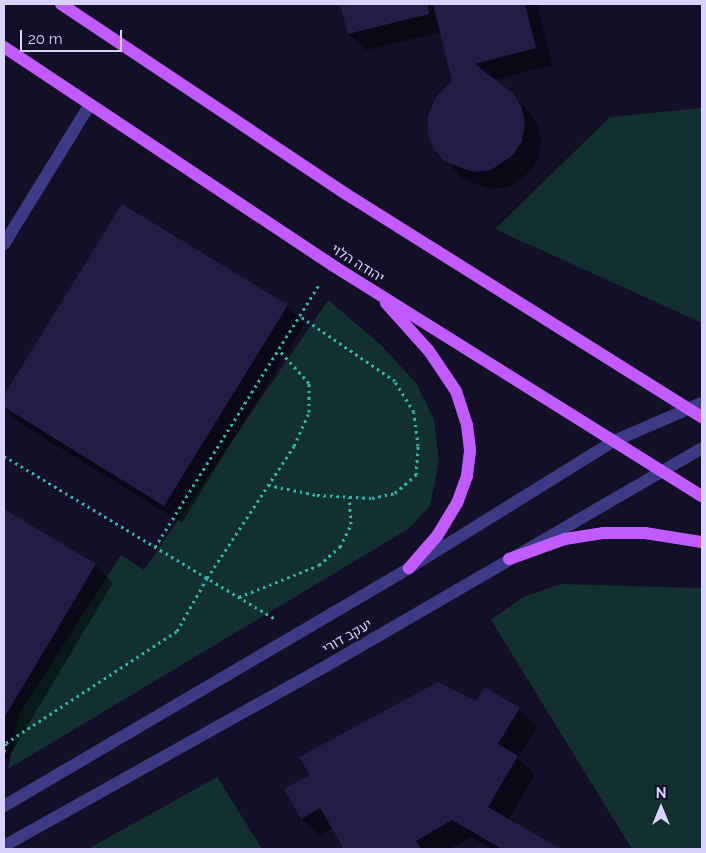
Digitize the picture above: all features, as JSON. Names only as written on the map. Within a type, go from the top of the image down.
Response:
[{"type":"main road","points":[[62,4],[346,194],[702,416]]},
{"type":"main road","name":"יהודה הלוי","points":[[4,47],[332,265],[702,496]]},
{"type":"main road","points":[[376,292],[448,375],[456,390],[467,425],[467,476],[457,503],[437,536],[408,568]]},
{"type":"main road","points":[[508,559],[565,539],[603,533],[645,533],[702,542]]},
{"type":"street","points":[[4,244],[90,104]]},
{"type":"street","name":"יעקב דורי","points":[[4,806],[408,568],[614,441],[702,403]]},
{"type":"street","name":"יעקב דורי","points":[[4,846],[321,669],[660,469],[702,448]]},
{"type":"path","points":[[155,547],[332,265]]},
{"type":"path","points":[[268,485],[317,495],[372,498],[395,493],[416,474],[418,446],[414,412],[395,381],[300,316]]},
{"type":"path","points":[[4,752],[6,742],[177,631],[207,578],[294,446],[308,412],[308,383],[279,350]]},
{"type":"path","points":[[4,456],[298,632]]},
{"type":"path","points":[[239,597],[319,565],[340,547],[352,524],[348,497]]},
{"type":"green space","points":[[702,108],[702,323],[495,229],[610,117]]},
{"type":"green space","points":[[328,300],[380,344],[416,383],[434,419],[439,461],[430,506],[408,529],[8,769],[19,714],[121,555],[144,570]]},
{"type":"green space","points":[[561,584],[702,588],[702,849],[632,849],[491,620],[523,597]]},
{"type":"green space","points":[[217,777],[262,849],[88,849]]},
{"type":"building","points":[[340,4],[428,4],[429,14],[348,34]]},
{"type":"building","points":[[433,4],[525,4],[536,48],[475,64],[513,93],[522,108],[525,124],[522,141],[513,155],[491,170],[474,172],[445,162],[434,149],[428,134],[428,117],[436,97],[452,81]]},
{"type":"building","points":[[122,204],[288,305],[164,506],[4,407],[4,395]]},
{"type":"building","points":[[4,509],[96,564],[4,718]]},
{"type":"building","points":[[438,682],[476,701],[485,687],[520,708],[498,744],[518,756],[488,807],[561,849],[502,849],[452,820],[416,841],[421,849],[344,849],[320,808],[301,819],[284,789],[310,775],[299,757]]}]
